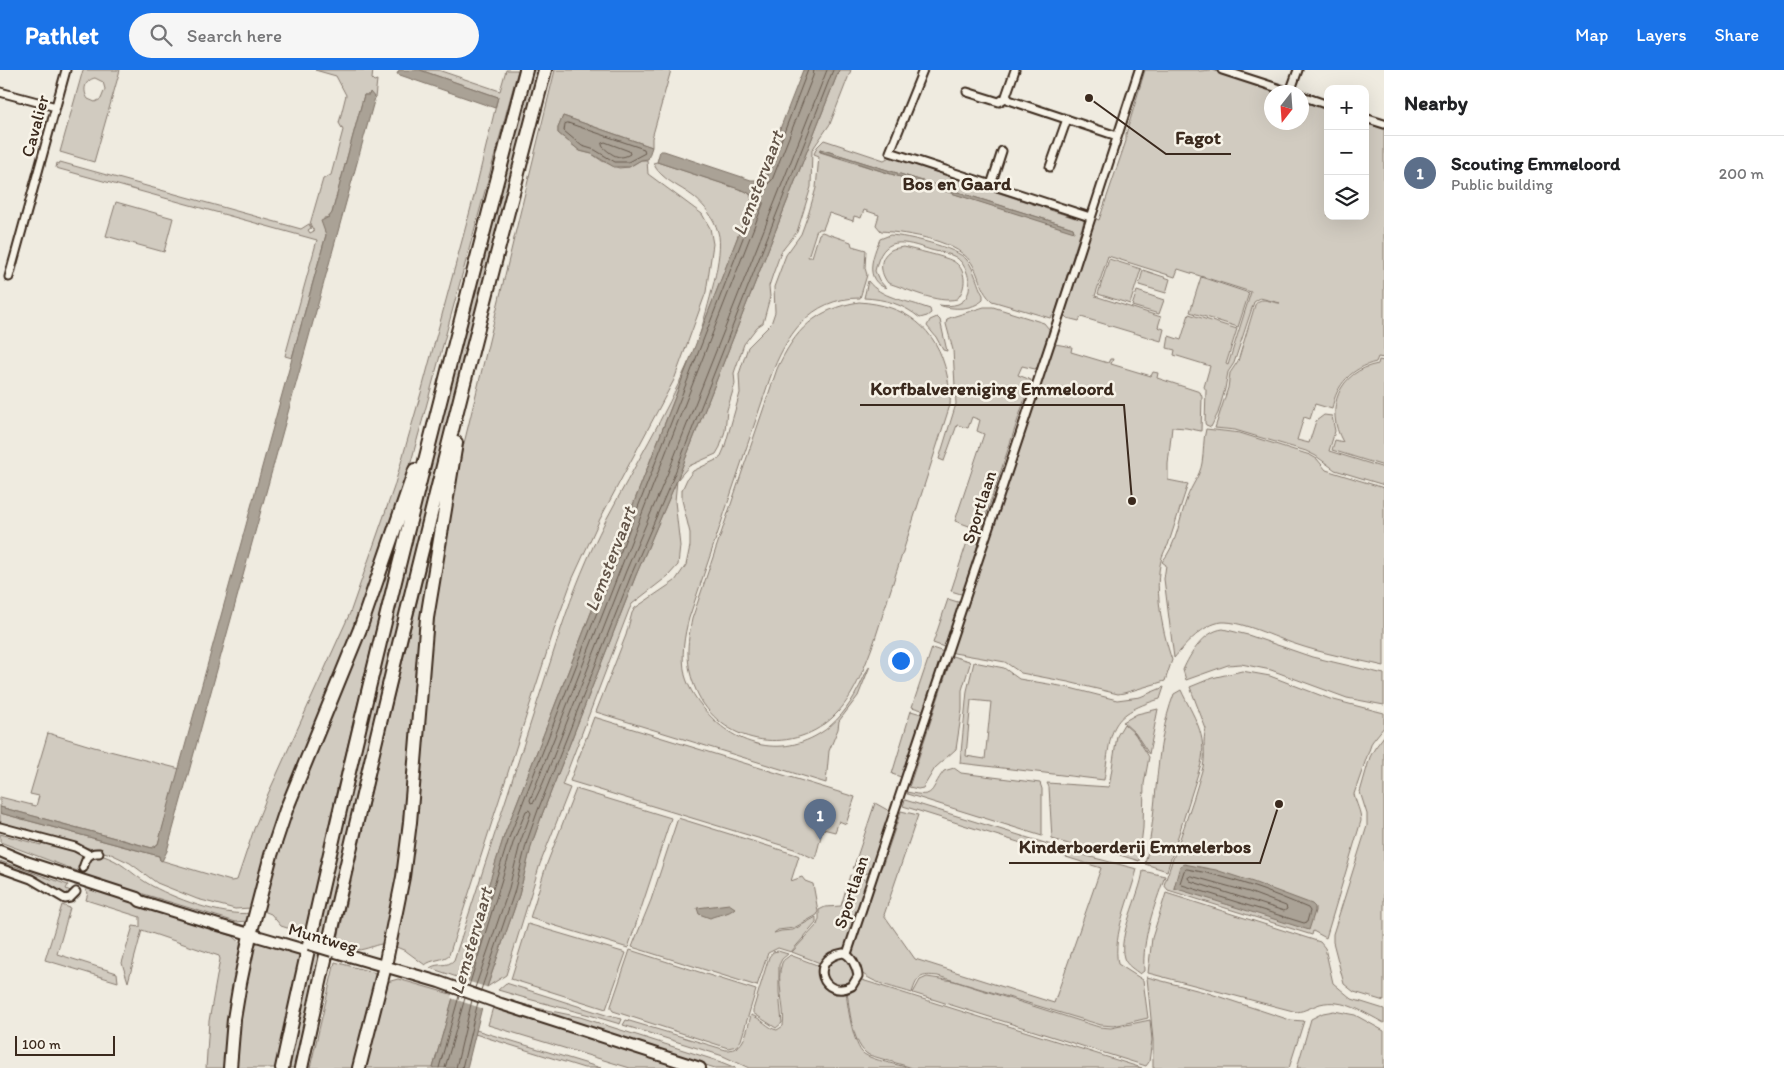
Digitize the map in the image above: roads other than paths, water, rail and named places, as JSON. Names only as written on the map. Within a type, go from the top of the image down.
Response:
[{"type":"highway","points":[[282,1068],[352,760],[434,422],[526,70]]},
{"type":"highway","points":[[301,1068],[378,726],[470,357],[545,70]]},
{"type":"highway","points":[[360,1068],[384,969],[406,860],[432,578],[470,357]]},
{"type":"highway","points":[[230,1068],[236,1010],[251,931],[271,855],[286,810],[363,620],[408,489],[434,422]]},
{"type":"main road","name":"Muntweg","points":[[2,854],[137,898],[141,897],[290,943],[498,1002],[700,1068]]},
{"type":"street","name":"Cavalier","points":[[9,277],[66,70]]},
{"type":"street","points":[[923,70],[890,152],[1090,217]]},
{"type":"street","points":[[1007,97],[1015,70]]},
{"type":"street","name":"Sportlaan","points":[[847,954],[1139,70]]},
{"type":"street","points":[[1222,70],[1268,85]]},
{"type":"street","points":[[1293,85],[1298,70]]},
{"type":"street","points":[[0,92],[56,107]]},
{"type":"street","points":[[967,92],[999,102],[1007,97]]},
{"type":"street","points":[[1007,97],[1009,100],[1117,136]]},
{"type":"street","points":[[1309,98],[1324,104]]},
{"type":"street","points":[[1050,167],[1066,119]]},
{"type":"street","points":[[1369,119],[1384,124]]},
{"type":"street","points":[[991,185],[1002,151]]},
{"type":"street","points":[[0,827],[75,846],[90,855]]},
{"type":"street","points":[[83,868],[90,855],[99,853]]},
{"type":"street","points":[[0,868],[31,879],[65,899],[70,898],[76,892]]},
{"type":"street","name":"Sportlaan","points":[[839,954],[847,954],[858,971],[858,978],[852,986],[839,990],[833,988],[824,979],[822,974],[823,966],[832,957],[839,954]]},
{"type":"water","points":[[399,70],[420,70],[498,97],[495,108],[397,74]]},
{"type":"water","name":"Lemstervaart","points":[[803,70],[839,70],[543,812],[532,843],[519,895],[487,987],[467,1068],[433,1068],[504,836],[752,200],[750,194],[745,191],[657,162],[660,151],[751,180],[757,180],[762,175]]},
{"type":"water","points":[[370,92],[375,98],[167,851],[162,861],[159,856],[0,813],[0,807],[152,848],[158,844],[326,235],[321,221],[332,213],[364,95],[369,95]]},
{"type":"water","points":[[563,116],[652,147],[648,159],[641,160],[629,167],[614,167],[592,154],[580,151],[558,133]]},
{"type":"water","points":[[820,149],[1073,228],[1074,232],[819,151]]},
{"type":"water","points":[[1184,864],[1216,870],[1312,904],[1315,907],[1315,911],[1309,930],[1174,888],[1180,866]]},
{"type":"water","points":[[729,904],[735,908],[710,918],[699,914],[697,908]]},
{"type":"tunnel","points":[[76,892],[83,868]]},
{"type":"place","name":"Fagot","points":[[1089,98]]},
{"type":"place","name":"Korfbalvereniging Emmeloord","points":[[1132,501]]},
{"type":"place","name":"Kinderboerderij Emmelerbos","points":[[1279,804]]},
{"type":"place","name":"Scouting Emmeloord","points":[[820,840]]},
{"type":"district","name":"Bos en Gaard","points":[[957,183]]}]
